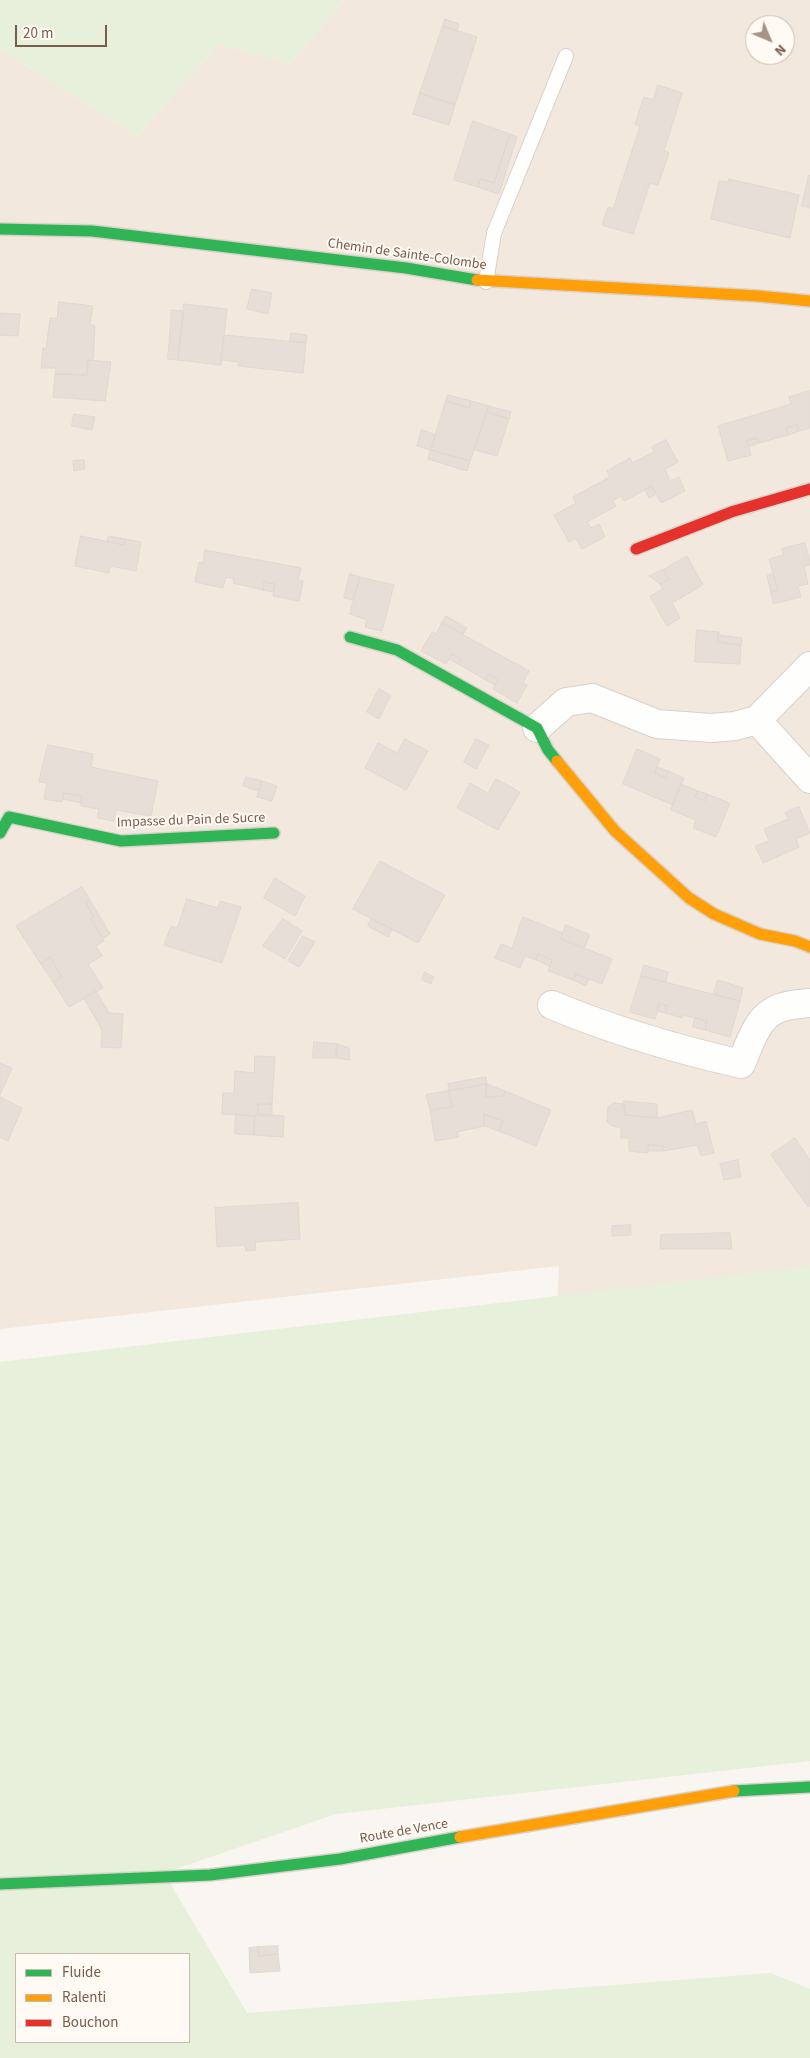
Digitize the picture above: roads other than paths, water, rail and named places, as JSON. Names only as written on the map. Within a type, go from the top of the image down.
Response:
[{"type":"street","name":"Chemin de Sainte-Colombe","points":[[0,229],[92,231],[406,268],[486,282],[758,296],[810,301]]},
{"type":"street","points":[[636,549],[731,512],[810,489]]},
{"type":"street","points":[[350,637],[396,650],[537,728],[548,750],[615,831],[689,898],[714,914],[760,934],[794,941],[810,947]]},
{"type":"street","points":[[537,728],[566,702],[592,698],[657,724],[711,728],[735,726],[757,720],[810,666]]},
{"type":"street","points":[[757,720],[810,779]]},
{"type":"street","name":"Impasse du Pain de Sucre","points":[[0,833],[9,817],[121,841],[274,833]]},
{"type":"street","points":[[552,1006],[592,1022],[680,1050],[741,1064],[757,1026],[768,1013],[785,1006],[810,1003]]},
{"type":"street","name":"Route de Vence","points":[[0,1884],[210,1875],[340,1859],[589,1814],[735,1791],[810,1787]]},
{"type":"lane","points":[[486,282],[494,233],[566,56]]}]
